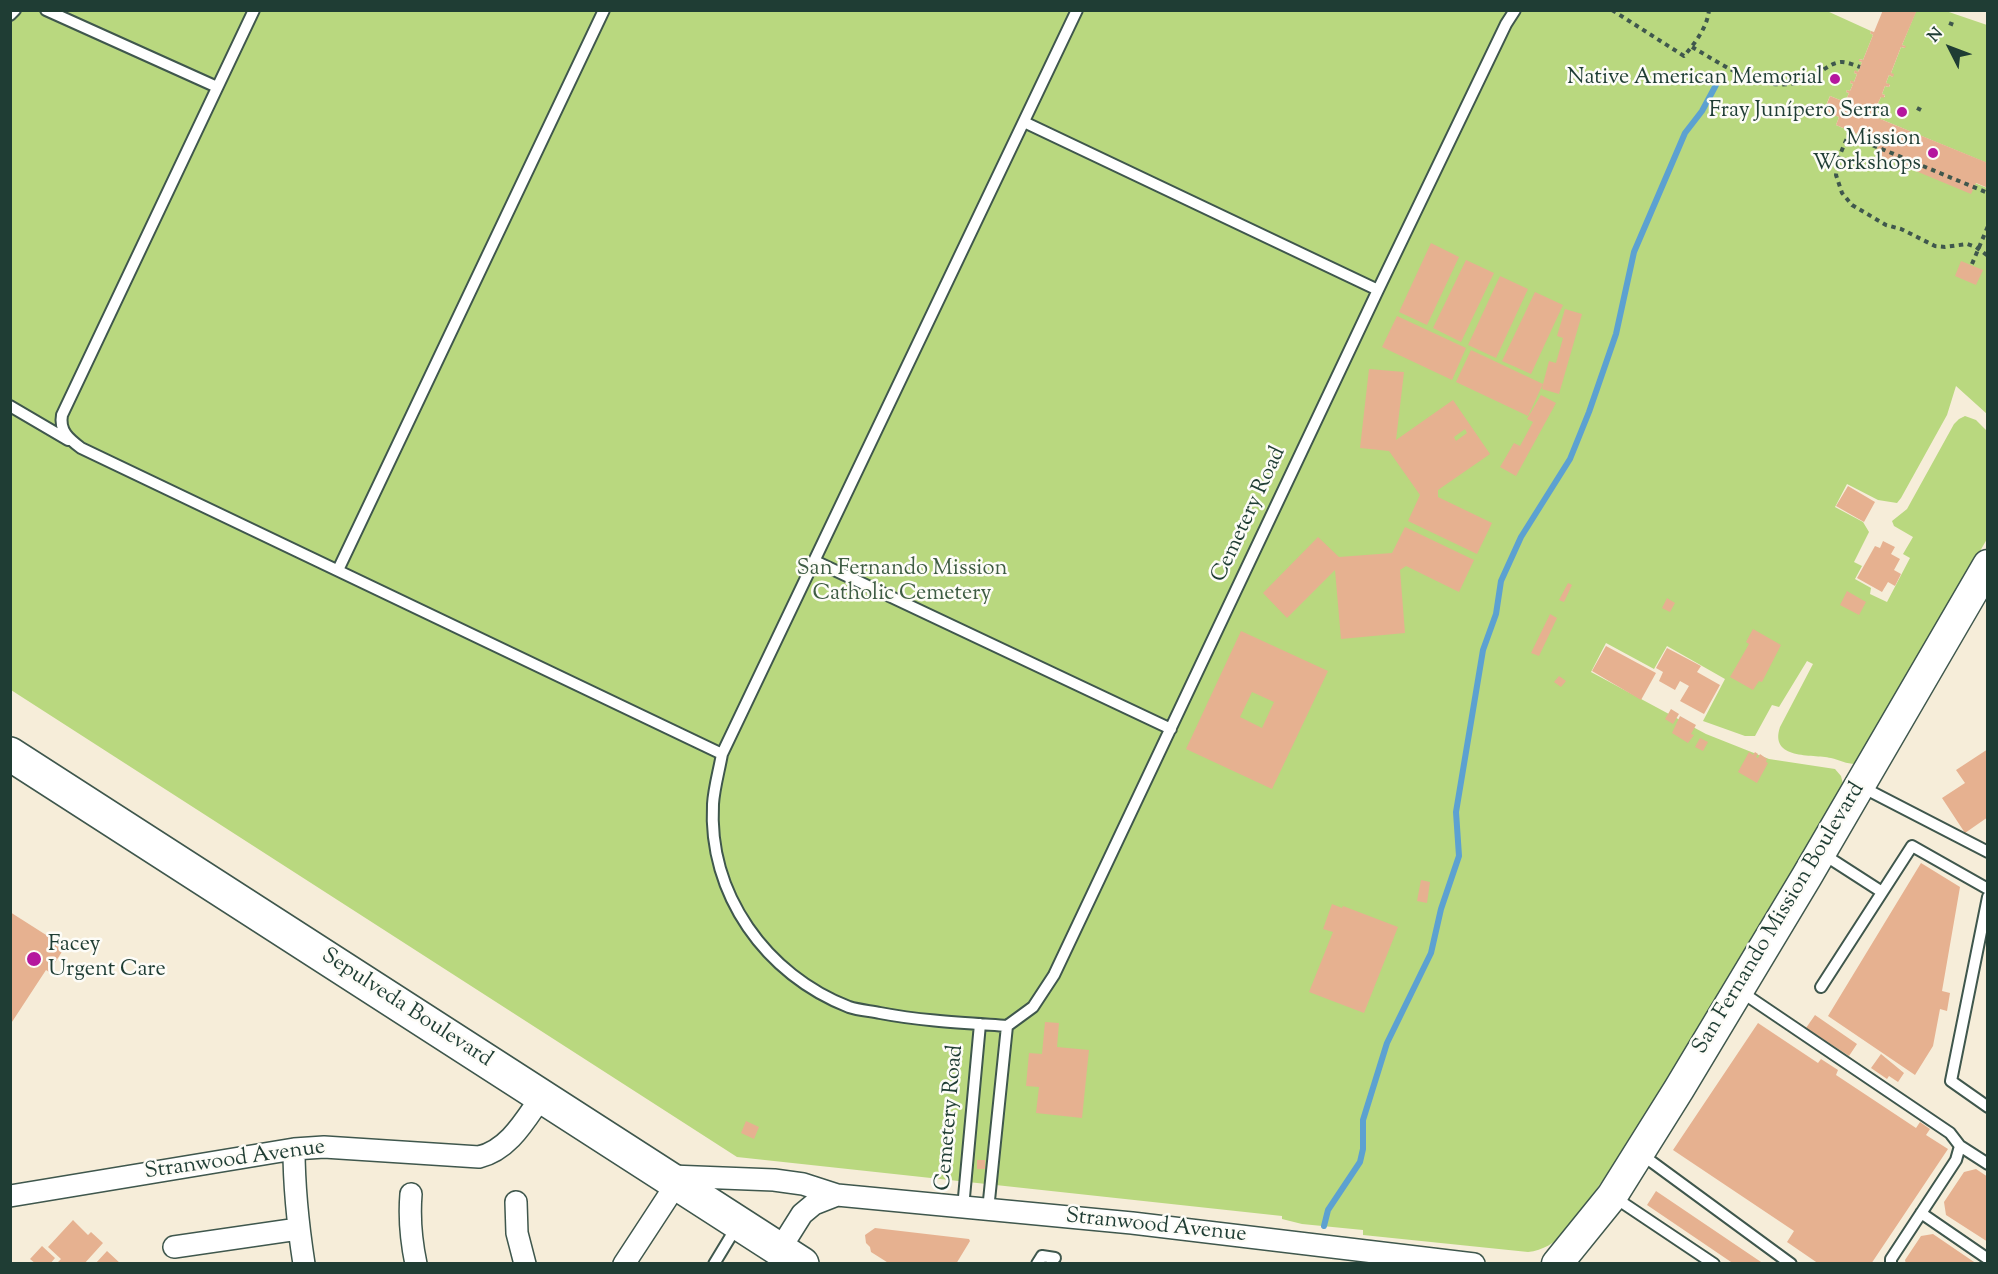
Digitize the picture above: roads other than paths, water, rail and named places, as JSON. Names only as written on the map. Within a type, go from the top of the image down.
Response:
[{"type":"main road","name":"San Fernando Mission Boulevard","points":[[1557,1263],[1612,1196],[1639,1153],[1821,853],[1988,565]]},
{"type":"main road","points":[[1908,702],[1946,669],[1988,605]]},
{"type":"main road","name":"Sepulveda Boulevard","points":[[10,754],[791,1256]]},
{"type":"street","name":"Stranwood Avenue","points":[[10,1196],[294,1149],[324,1147],[479,1157],[489,1155],[508,1141],[542,1096]]},
{"type":"street","points":[[294,1149],[294,1188],[304,1263]]},
{"type":"street","name":"Stranwood Avenue","points":[[671,1179],[774,1180],[802,1184],[837,1195],[1154,1226],[1474,1263]]},
{"type":"street","points":[[624,1263],[671,1179]]},
{"type":"street","points":[[411,1194],[409,1213],[416,1263]]},
{"type":"street","points":[[791,1256],[802,1214],[814,1204],[837,1195]]},
{"type":"street","points":[[516,1203],[517,1233],[525,1263]]},
{"type":"street","points":[[174,1247],[298,1229]]},
{"type":"lane","points":[[10,15],[15,10]]},
{"type":"lane","points":[[46,10],[217,87]]},
{"type":"lane","points":[[81,448],[64,432],[62,415],[254,10]]},
{"type":"lane","points":[[338,570],[604,10]]},
{"type":"lane","points":[[980,1024],[920,1020],[850,1007],[805,986],[771,957],[749,930],[728,891],[716,850],[713,804],[722,754],[1077,10]]},
{"type":"lane","name":"Cemetery Road","points":[[963,1208],[980,1024],[1007,1026],[1033,1007],[1054,975],[1378,290],[1506,24],[1515,10]]},
{"type":"lane","points":[[1024,122],[1378,290]]},
{"type":"lane","points":[[10,406],[81,448],[722,754]]},
{"type":"lane","points":[[815,561],[1171,729]]},
{"type":"lane","points":[[1859,785],[1988,852]]},
{"type":"lane","points":[[1821,987],[1912,846],[1988,889]]},
{"type":"lane","points":[[1821,853],[1882,892]]},
{"type":"lane","points":[[1988,897],[1951,1081],[1988,1107]]},
{"type":"lane","points":[[1738,990],[1950,1133],[1960,1146],[1988,1164]]},
{"type":"lane","name":"Cemetery Road","points":[[988,1210],[1007,1026]]},
{"type":"lane","points":[[1890,1263],[1956,1160],[1960,1146]]},
{"type":"lane","points":[[1639,1153],[1791,1263]]},
{"type":"lane","points":[[1612,1196],[1714,1263]]},
{"type":"lane","points":[[1921,1213],[1988,1259]]},
{"type":"lane","points":[[714,1263],[739,1223]]},
{"type":"lane","points":[[1037,1263],[1042,1256],[1055,1258]]},
{"type":"waterway","points":[[1324,1226],[1328,1210],[1360,1162],[1363,1149],[1363,1120],[1387,1043],[1431,953],[1441,909],[1459,856],[1456,812],[1483,650],[1496,614],[1501,581],[1521,537],[1570,459],[1616,334],[1634,252],[1685,133],[1702,111],[1716,85]]},
{"type":"place","name":"Native American Memorial","points":[[1835,79]]},
{"type":"place","name":"Fray Junípero Serra","points":[[1902,112]]},
{"type":"place","name":"Mission Workshops","points":[[1933,153]]},
{"type":"place","name":"Facey Urgent Care","points":[[34,959]]},
{"type":"park label","name":"San Fernando Mission Catholic Cemetery","points":[[902,582]]}]
